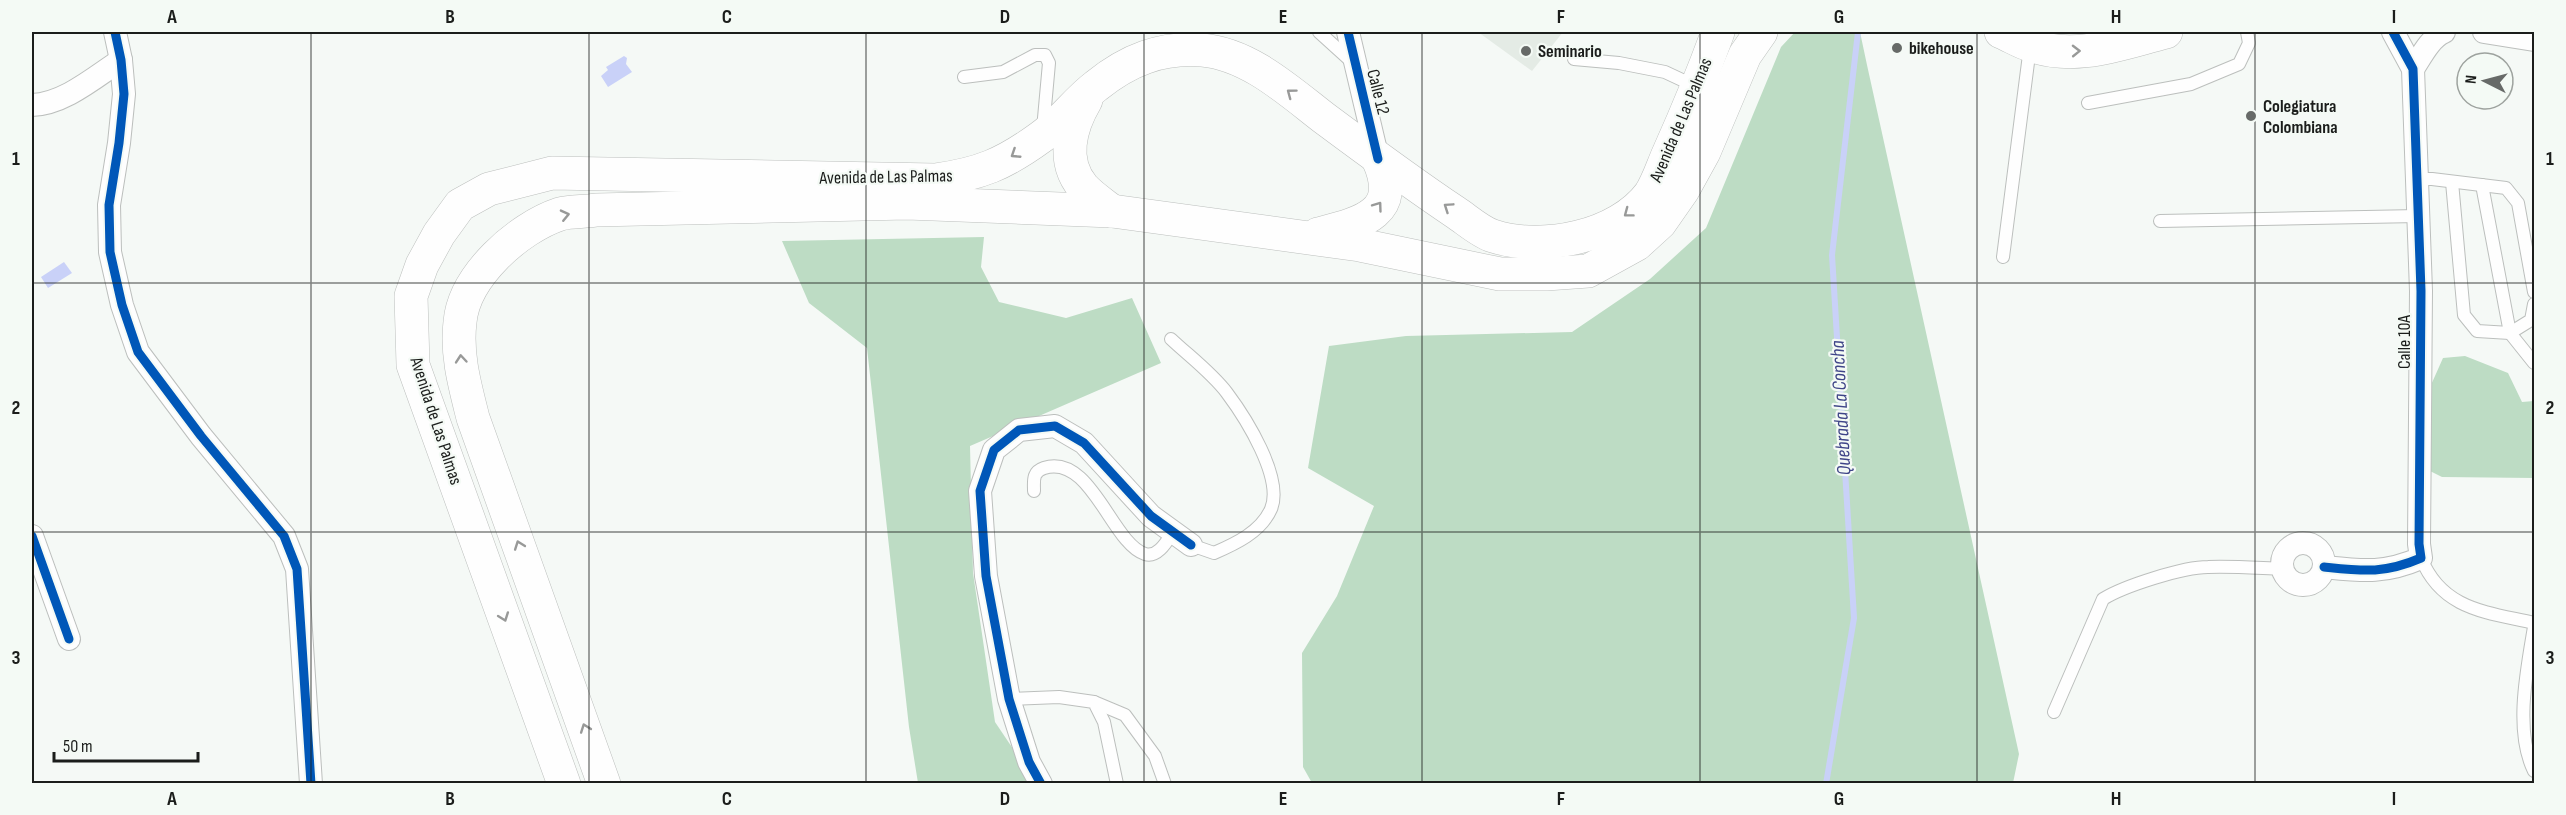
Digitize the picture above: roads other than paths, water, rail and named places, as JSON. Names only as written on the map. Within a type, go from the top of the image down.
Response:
[{"type":"main road","name":"Avenida de Las Palmas","points":[[564,783],[413,365],[411,296],[422,265],[439,234],[460,205],[489,189],[552,173],[935,180],[979,172],[1001,163],[1042,136],[1095,86],[1122,67],[1172,49],[1205,51],[1247,64],[1277,82],[1378,159],[1491,236],[1531,243],[1563,241],[1597,231],[1618,220],[1650,193],[1698,88],[1718,32]]},
{"type":"main road","name":"Avenida de Las Palmas","points":[[604,783],[473,418],[462,374],[460,319],[469,294],[483,270],[504,248],[560,214],[596,210],[907,203],[1112,211],[1308,236],[1500,274],[1588,271],[1637,244],[1660,223],[1683,190],[1704,152],[1745,55],[1761,32]]},
{"type":"main road","points":[[2001,32],[2030,45],[2051,51],[2079,52],[2099,50],[2166,32]]},
{"type":"main road","points":[[1095,86],[1078,114],[1070,140],[1071,168],[1083,187],[1112,211]]},
{"type":"main road","points":[[1308,236],[1357,224],[1374,213],[1384,198],[1387,179],[1378,159]]},
{"type":"street","points":[[115,32],[121,60],[124,94],[109,205],[110,252],[122,305],[138,352],[201,436],[284,536],[297,569],[311,783]]},
{"type":"street","name":"Calle 12","points":[[1348,32],[1378,159]]},
{"type":"street","name":"Calle 10A","points":[[2393,32],[2413,69],[2421,291],[2419,544],[2421,558]]},
{"type":"street","points":[[2413,69],[2438,34],[2444,32]]},
{"type":"street","points":[[2484,32],[2535,40]]},
{"type":"street","points":[[32,105],[41,105],[72,92],[121,60]]},
{"type":"street","points":[[1041,783],[1029,762],[1008,699],[986,576],[980,491],[994,450],[1019,430],[1054,426],[1084,442],[1151,516],[1182,539]]},
{"type":"street","points":[[32,536],[69,639]]},
{"type":"street","points":[[2302,543],[2309,544],[2321,553],[2324,567],[2317,580],[2303,585],[2290,581],[2282,569],[2282,561],[2288,548],[2302,543]]},
{"type":"street","points":[[2324,567],[2379,571],[2399,568],[2421,558]]},
{"type":"lane","points":[[1319,32],[1354,64]]},
{"type":"lane","points":[[2088,103],[2191,84],[2239,64],[2249,43],[2247,32]]},
{"type":"lane","points":[[2003,257],[2030,45]]},
{"type":"lane","points":[[964,77],[1003,72],[1035,55],[1045,55],[1049,63],[1042,136]]},
{"type":"lane","points":[[1574,58],[1619,63],[1665,72],[1698,88]]},
{"type":"lane","points":[[2417,179],[2506,188],[2518,203],[2535,292]]},
{"type":"lane","points":[[2452,182],[2464,315],[2477,331],[2510,333],[2531,320],[2535,304]]},
{"type":"lane","points":[[2482,185],[2510,333],[2535,363]]},
{"type":"lane","points":[[2160,221],[2418,216]]},
{"type":"lane","points":[[1034,491],[1034,477],[1039,469],[1051,466],[1064,467],[1077,476],[1104,506],[1130,542],[1145,554],[1154,554],[1182,539],[1214,553],[1241,541],[1256,528],[1271,509],[1272,491],[1268,463],[1254,434],[1226,391],[1171,339]]},
{"type":"lane","points":[[2421,558],[2433,583],[2469,608],[2535,625],[2526,677],[2523,712],[2535,771]]},
{"type":"lane","points":[[2054,712],[2103,599],[2115,592],[2191,569],[2206,567],[2282,569]]},
{"type":"lane","points":[[1008,699],[1059,697],[1094,702],[1125,715],[1155,756],[1165,783]]},
{"type":"lane","points":[[1094,702],[1104,722],[1117,783]]},
{"type":"water","points":[[624,56],[632,72],[608,87],[601,76],[608,70],[606,67]]},
{"type":"water","points":[[64,262],[72,273],[48,288],[41,277]]},
{"type":"waterway","name":"Quebrada La Concha","points":[[1826,784],[1854,618],[1832,255],[1858,32]]},
{"type":"place","name":"bikehouse","points":[[1897,48]]},
{"type":"place","name":"Seminario","points":[[1526,51]]},
{"type":"place","name":"Colegiatura Colombiana","points":[[2251,116]]}]
